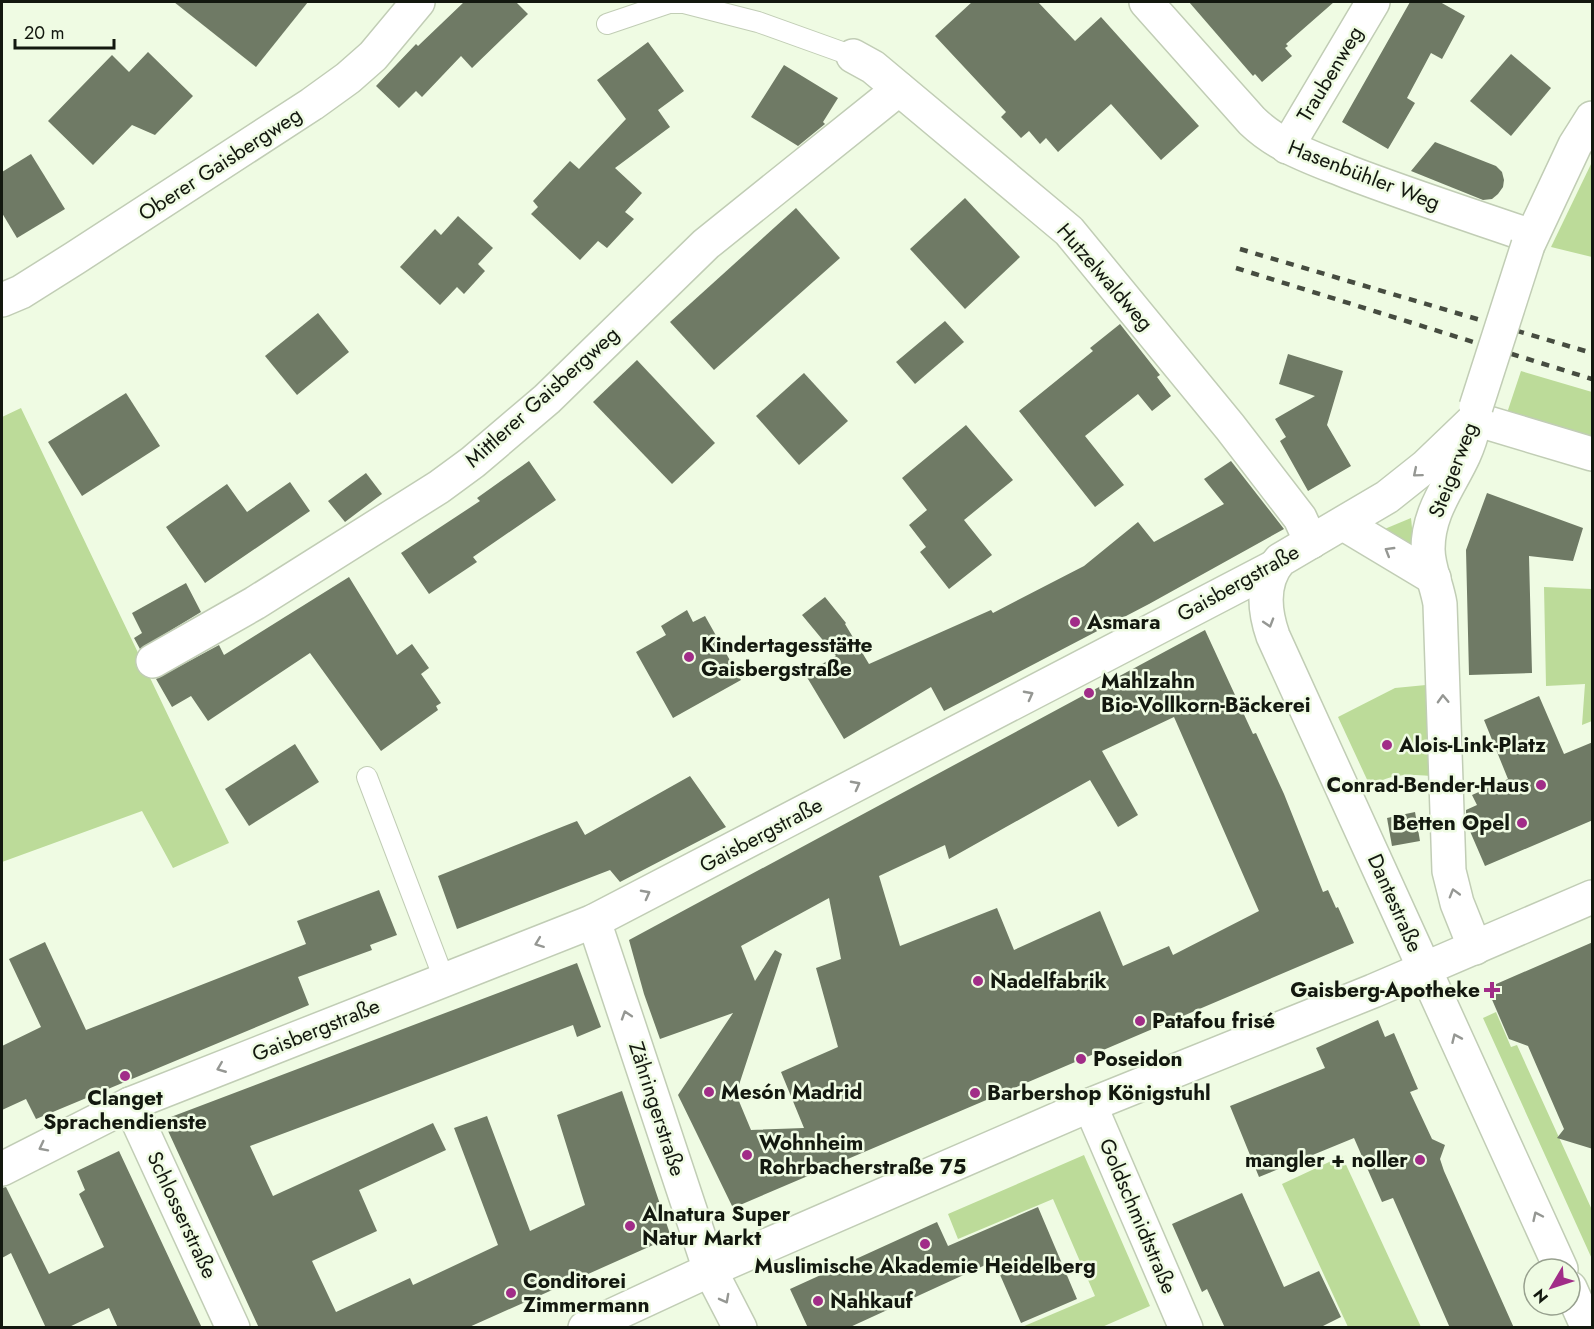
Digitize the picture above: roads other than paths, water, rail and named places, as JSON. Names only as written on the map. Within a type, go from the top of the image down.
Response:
[{"type":"street","name":"Oberer Gaisbergweg","points":[[2,300],[21,292],[75,258],[312,104],[348,78],[373,56],[418,2]]},
{"type":"street","name":"Hasenbühler Weg","points":[[1146,2],[1266,134],[1287,147],[1529,241]]},
{"type":"street","name":"Traubenweg","points":[[1287,147],[1373,2]]},
{"type":"street","name":"Hutzelwaldweg","points":[[853,56],[873,67],[1069,231],[1237,436],[1295,512],[1311,542]]},
{"type":"street","name":"Mittlerer Gaisbergweg","points":[[153,661],[255,603],[439,487],[473,462],[547,399],[706,244],[899,89]]},
{"type":"street","name":"Steigerweg","points":[[1475,948],[1457,903],[1449,872],[1440,604],[1430,568],[1428,547],[1436,510],[1462,458],[1472,432],[1529,241],[1575,145],[1593,118]]},
{"type":"street","name":"Gaisbergstraße","points":[[2,1169],[130,1104],[594,921],[1274,567],[1289,554],[1344,524],[1408,481],[1476,413]]},
{"type":"street","points":[[1476,413],[1593,454]]},
{"type":"street","points":[[1344,524],[1434,578]]},
{"type":"street","name":"Dantestraße","points":[[1274,567],[1269,576],[1266,592],[1267,620],[1556,1257]]},
{"type":"street","points":[[585,1328],[710,1270],[1090,1105],[1425,970],[1593,897]]},
{"type":"street","name":"Zähringerstraße","points":[[594,921],[710,1270],[740,1328]]},
{"type":"street","name":"Schlosserstraße","points":[[130,1104],[233,1328]]},
{"type":"street","name":"Goldschmidtstraße","points":[[1090,1105],[1186,1328]]},
{"type":"lane","points":[[607,24],[669,3],[684,3],[758,22],[853,56]]},
{"type":"lane","points":[[367,777],[444,979]]},
{"type":"railway","points":[[1240,249],[1592,353]]},
{"type":"railway","points":[[1236,268],[1592,379]]},
{"type":"place","name":"Asmara","points":[[1075,622]]},
{"type":"place","name":"Kindertagesstätte Gaisbergstraße","points":[[689,657]]},
{"type":"place","name":"Mahlzahn Bio-Vollkorn-Bäckerei","points":[[1089,693]]},
{"type":"place","name":"Alois-Link-Platz","points":[[1387,745]]},
{"type":"place","name":"Conrad-Bender-Haus","points":[[1541,785]]},
{"type":"place","name":"Betten Opel","points":[[1522,823]]},
{"type":"place","name":"Nadelfabrik","points":[[978,981]]},
{"type":"place","name":"Gaisberg-Apotheke","points":[[1492,990]]},
{"type":"place","name":"Patafou frisé","points":[[1140,1021]]},
{"type":"place","name":"Poseidon","points":[[1081,1059]]},
{"type":"place","name":"Clanget Sprachendienste","points":[[125,1076]]},
{"type":"place","name":"Mesón Madrid","points":[[709,1092]]},
{"type":"place","name":"Barbershop Königstuhl","points":[[975,1093]]},
{"type":"place","name":"Wohnheim Rohrbacherstraße 75","points":[[747,1155]]},
{"type":"place","name":"mangler + noller","points":[[1420,1160]]},
{"type":"place","name":"Alnatura Super Natur Markt","points":[[630,1226]]},
{"type":"place","name":"Muslimische Akademie Heidelberg","points":[[925,1244]]},
{"type":"place","name":"Conditorei Zimmermann","points":[[511,1293]]},
{"type":"place","name":"Nahkauf","points":[[818,1301]]}]
